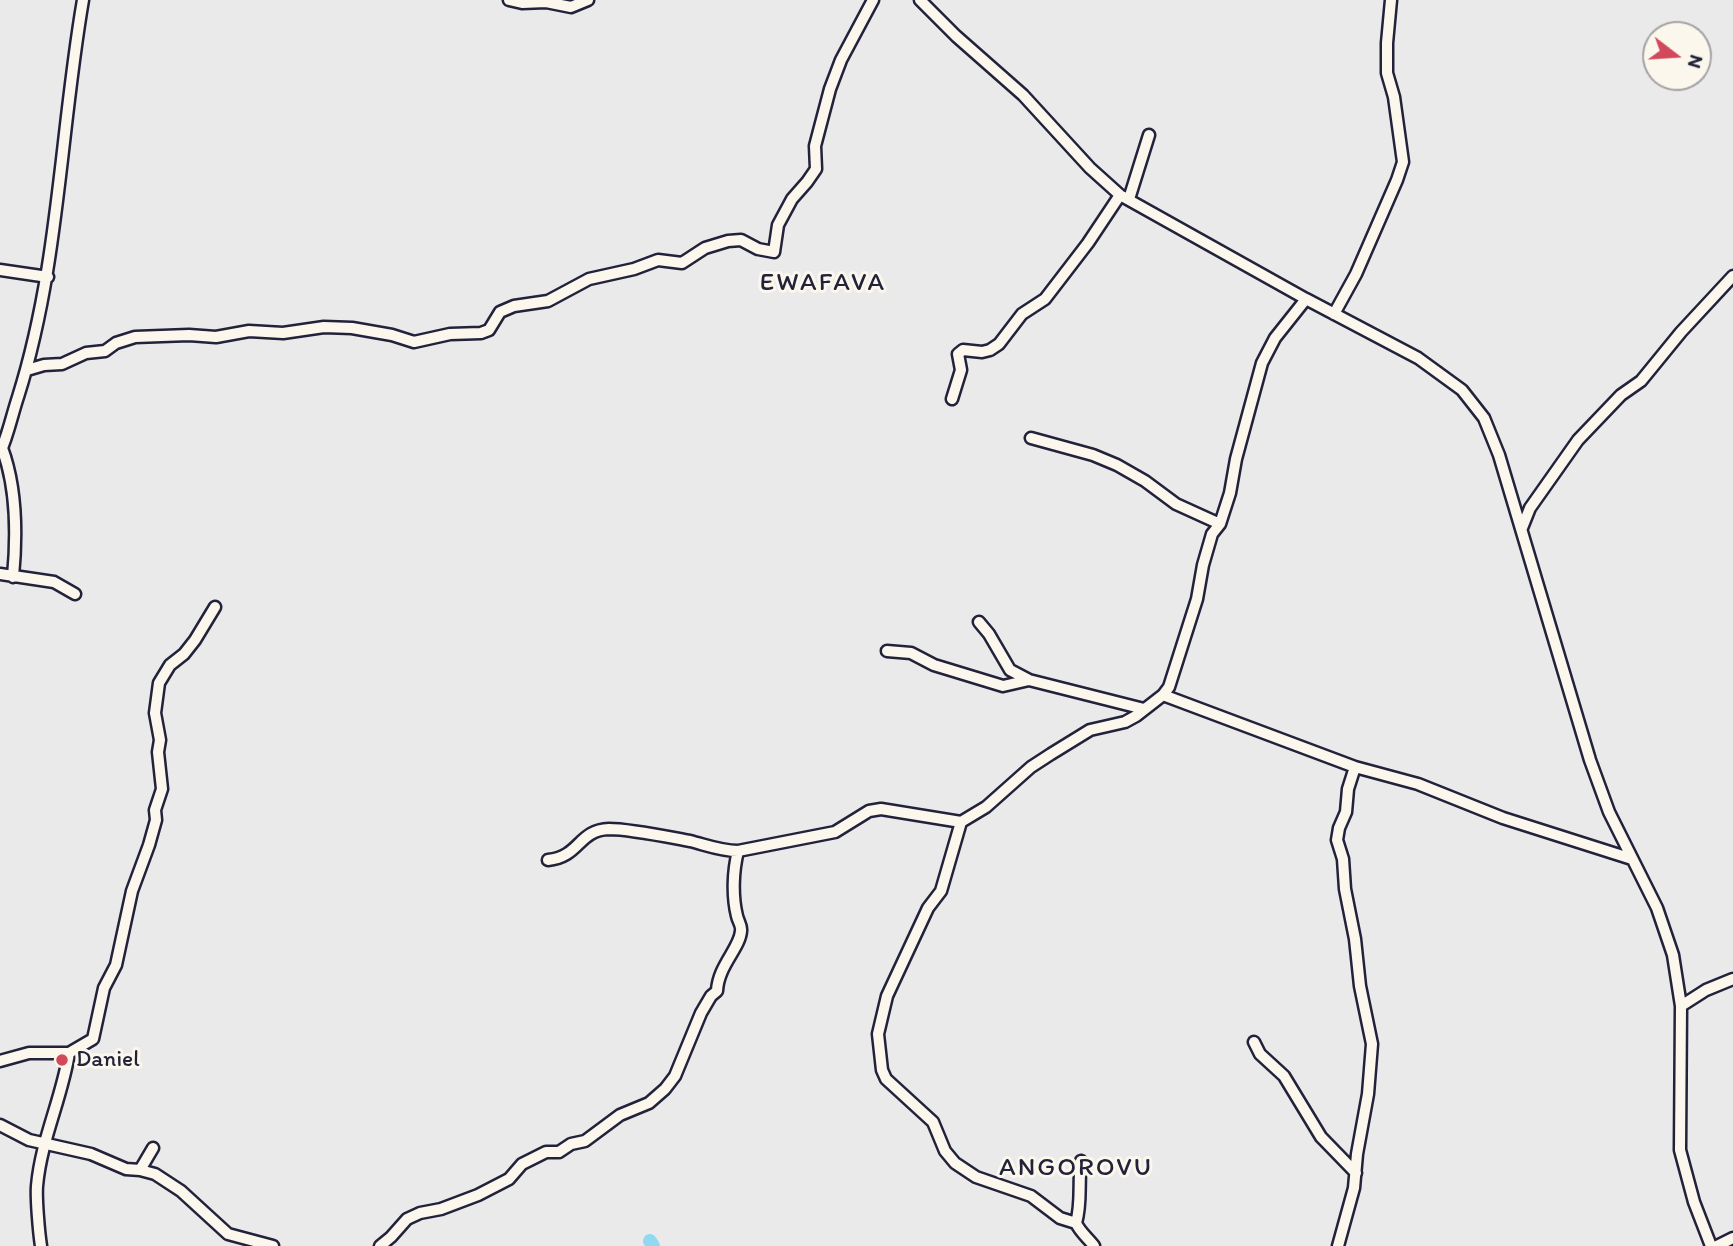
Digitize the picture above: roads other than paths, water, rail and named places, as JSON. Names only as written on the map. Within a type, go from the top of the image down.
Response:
[{"type":"street","points":[[13,577],[13,499],[8,464],[1,451],[27,370],[48,277],[83,0]]},
{"type":"street","points":[[509,0],[572,7],[587,0]]},
{"type":"street","points":[[27,370],[62,364],[86,353],[105,351],[116,343],[135,337],[216,337],[234,332],[283,333],[324,327],[352,327],[414,342],[450,334],[481,333],[489,330],[500,312],[508,308],[548,301],[589,279],[634,269],[645,263],[663,260],[682,263],[705,248],[729,241],[741,240],[758,249],[774,252],[778,225],[792,199],[816,169],[815,146],[830,89],[841,60],[873,0]]},
{"type":"street","points":[[920,0],[1023,95],[1090,167],[1125,197],[1306,299],[1418,358],[1462,390],[1484,418],[1499,455],[1528,557],[1609,812],[1657,908],[1673,955],[1681,1006],[1680,1150],[1694,1202],[1711,1246]]},
{"type":"street","points":[[1334,314],[1356,274],[1403,162],[1394,97],[1387,74],[1391,0]]},
{"type":"street","points":[[952,399],[961,370],[958,354],[963,350],[990,350],[999,344],[1022,314],[1045,299],[1125,197],[1149,135]]},
{"type":"street","points":[[0,270],[48,277]]},
{"type":"street","points":[[1522,529],[1530,508],[1578,440],[1621,395],[1641,381],[1681,332],[1733,276]]},
{"type":"street","points":[[548,860],[569,855],[588,836],[605,830],[738,851],[835,832],[869,811],[881,809],[961,822],[986,807],[1031,767],[1082,733],[1125,722],[1163,695],[1168,687],[1196,599],[1212,534],[1220,524],[1230,493],[1243,429],[1262,363],[1275,338],[1306,299]]},
{"type":"street","points":[[1031,438],[1093,454],[1145,481],[1176,504],[1220,524]]},
{"type":"street","points":[[0,574],[43,579],[64,586],[75,594]]},
{"type":"street","points":[[0,1061],[29,1053],[69,1053],[89,1042],[95,1034],[104,988],[116,965],[136,876],[145,858],[156,820],[155,810],[162,785],[158,752],[160,740],[155,713],[159,683],[170,665],[195,640],[215,607]]},
{"type":"street","points":[[979,622],[989,634],[1007,667],[1029,680],[1144,709]]},
{"type":"street","points":[[887,651],[911,653],[934,665],[1003,686],[1029,680]]},
{"type":"street","points":[[1163,695],[1355,767],[1419,784],[1503,818],[1632,859]]},
{"type":"street","points":[[1338,1246],[1356,1173],[1372,1044],[1360,986],[1355,939],[1345,890],[1343,859],[1337,840],[1355,767]]},
{"type":"street","points":[[961,822],[940,891],[920,923],[887,996],[878,1034],[882,1070],[886,1079],[933,1122],[945,1151],[955,1163],[976,1177],[1031,1196],[1060,1217],[1076,1223]]},
{"type":"street","points":[[380,1246],[407,1219],[463,1202],[509,1179],[522,1164],[545,1152],[559,1152],[571,1144],[585,1141],[620,1115],[649,1103],[665,1089],[678,1071],[701,1013],[710,996],[717,991],[717,981],[741,935],[734,887],[738,851]]},
{"type":"street","points":[[1681,1006],[1706,990],[1733,979]]},
{"type":"street","points":[[1254,1042],[1260,1054],[1284,1076],[1321,1136],[1356,1173]]},
{"type":"street","points":[[41,1246],[38,1233],[37,1184],[69,1053]]},
{"type":"street","points":[[0,1125],[29,1140],[91,1154],[126,1169],[155,1174],[181,1191],[228,1234],[273,1246]]},
{"type":"street","points":[[140,1170],[153,1148]]},
{"type":"street","points":[[1081,1161],[1078,1197],[1080,1205],[1076,1223],[1079,1231],[1088,1237],[1094,1246]]},
{"type":"street","points":[[1717,1246],[1733,1238]]},
{"type":"waterway","points":[[650,1241],[653,1246]]},
{"type":"place","name":"Daniel","points":[[62,1060]]},
{"type":"district","name":"EWAFAVA","points":[[823,283]]},
{"type":"district","name":"ANGOROVU","points":[[1076,1168]]}]
